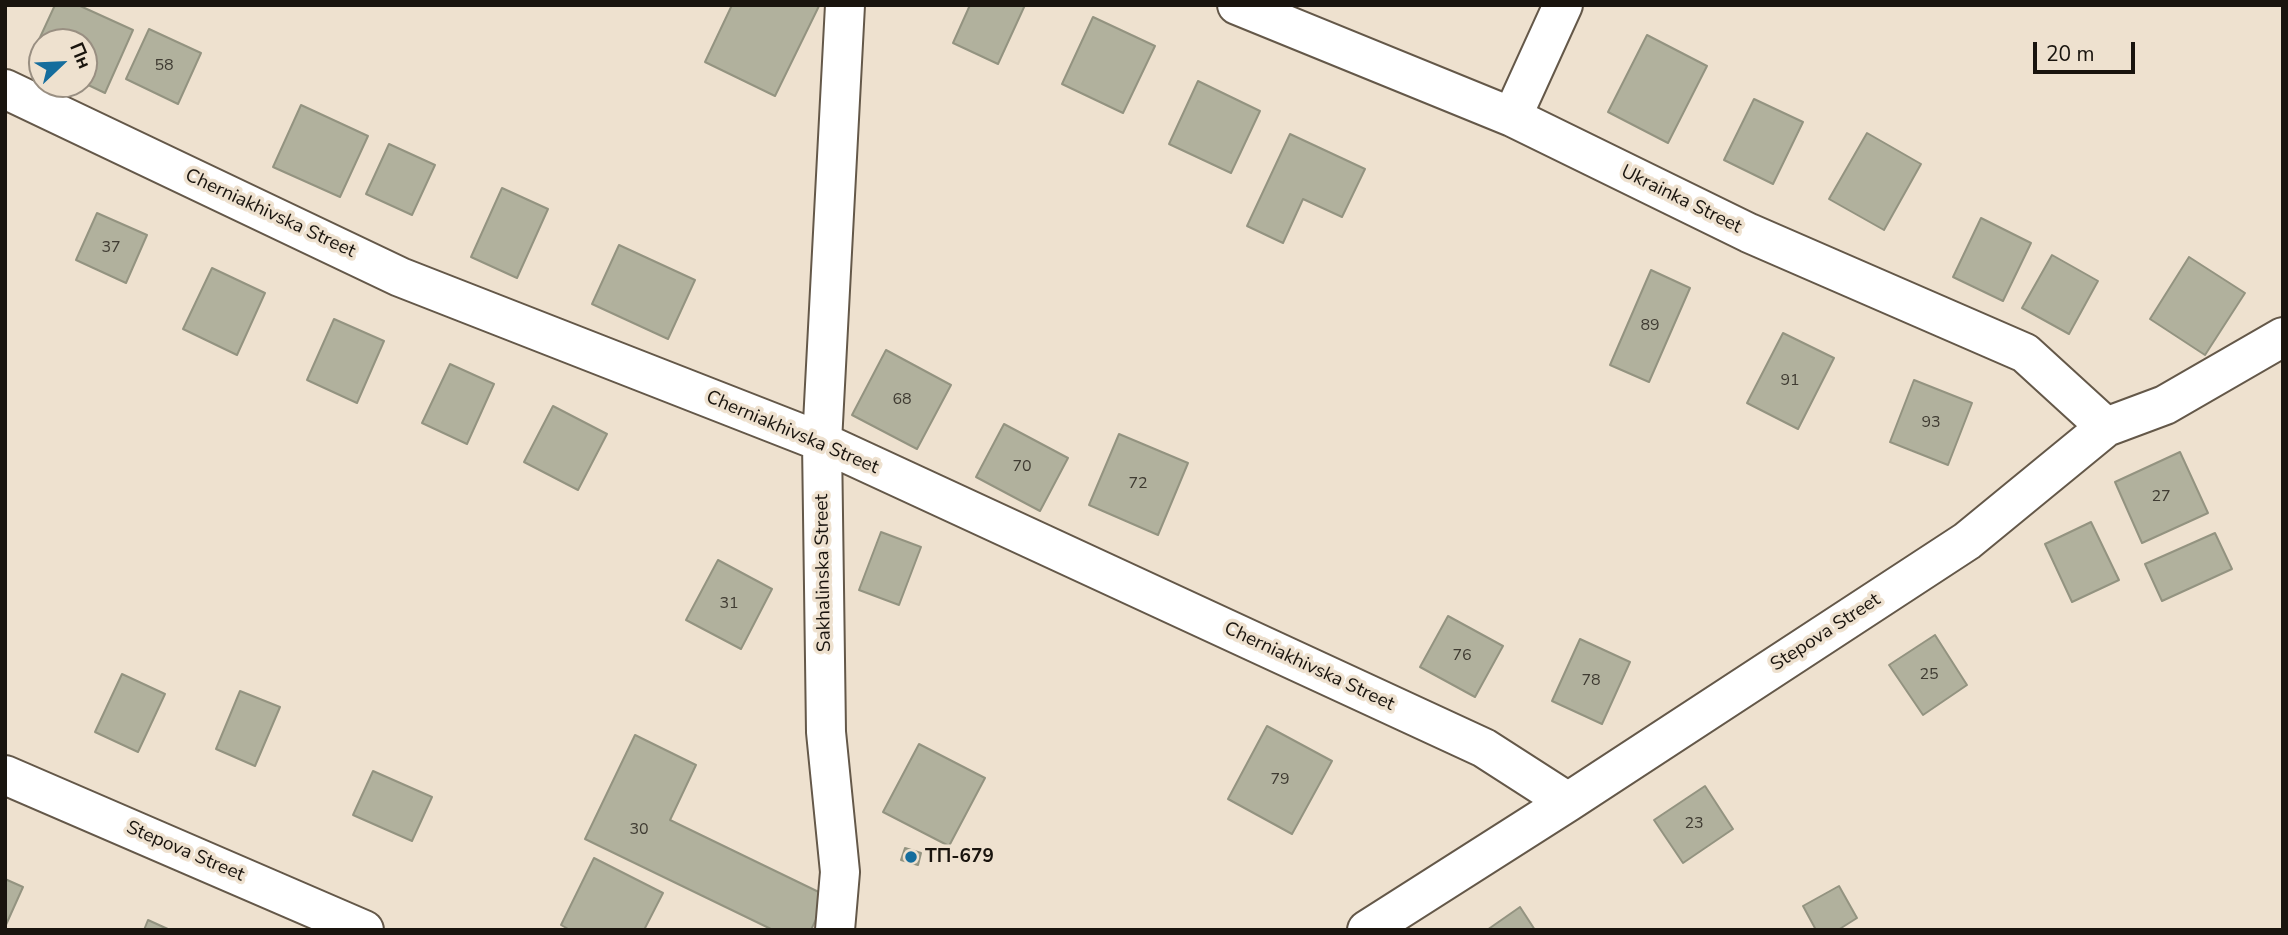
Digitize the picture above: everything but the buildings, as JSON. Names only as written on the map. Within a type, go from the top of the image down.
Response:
[{"type":"street","name":"Sakhalinska Street","points":[[835,930],[840,872],[826,732],[822,442],[845,5]]},
{"type":"street","name":"Ukrainka Street","points":[[1237,5],[1512,117],[1749,233],[2025,353],[2106,427]]},
{"type":"street","points":[[1512,117],[1563,5]]},
{"type":"street","name":"Cherniakhivska Street","points":[[5,89],[400,276],[822,442],[1484,748],[1568,802]]},
{"type":"street","name":"Stepova Street","points":[[1367,930],[1967,541],[2106,427],[2165,405],[2283,337]]},
{"type":"street","name":"Stepova Street","points":[[5,775],[364,930]]},
{"type":"place","name":"ТП-679","points":[[911,857]]}]
